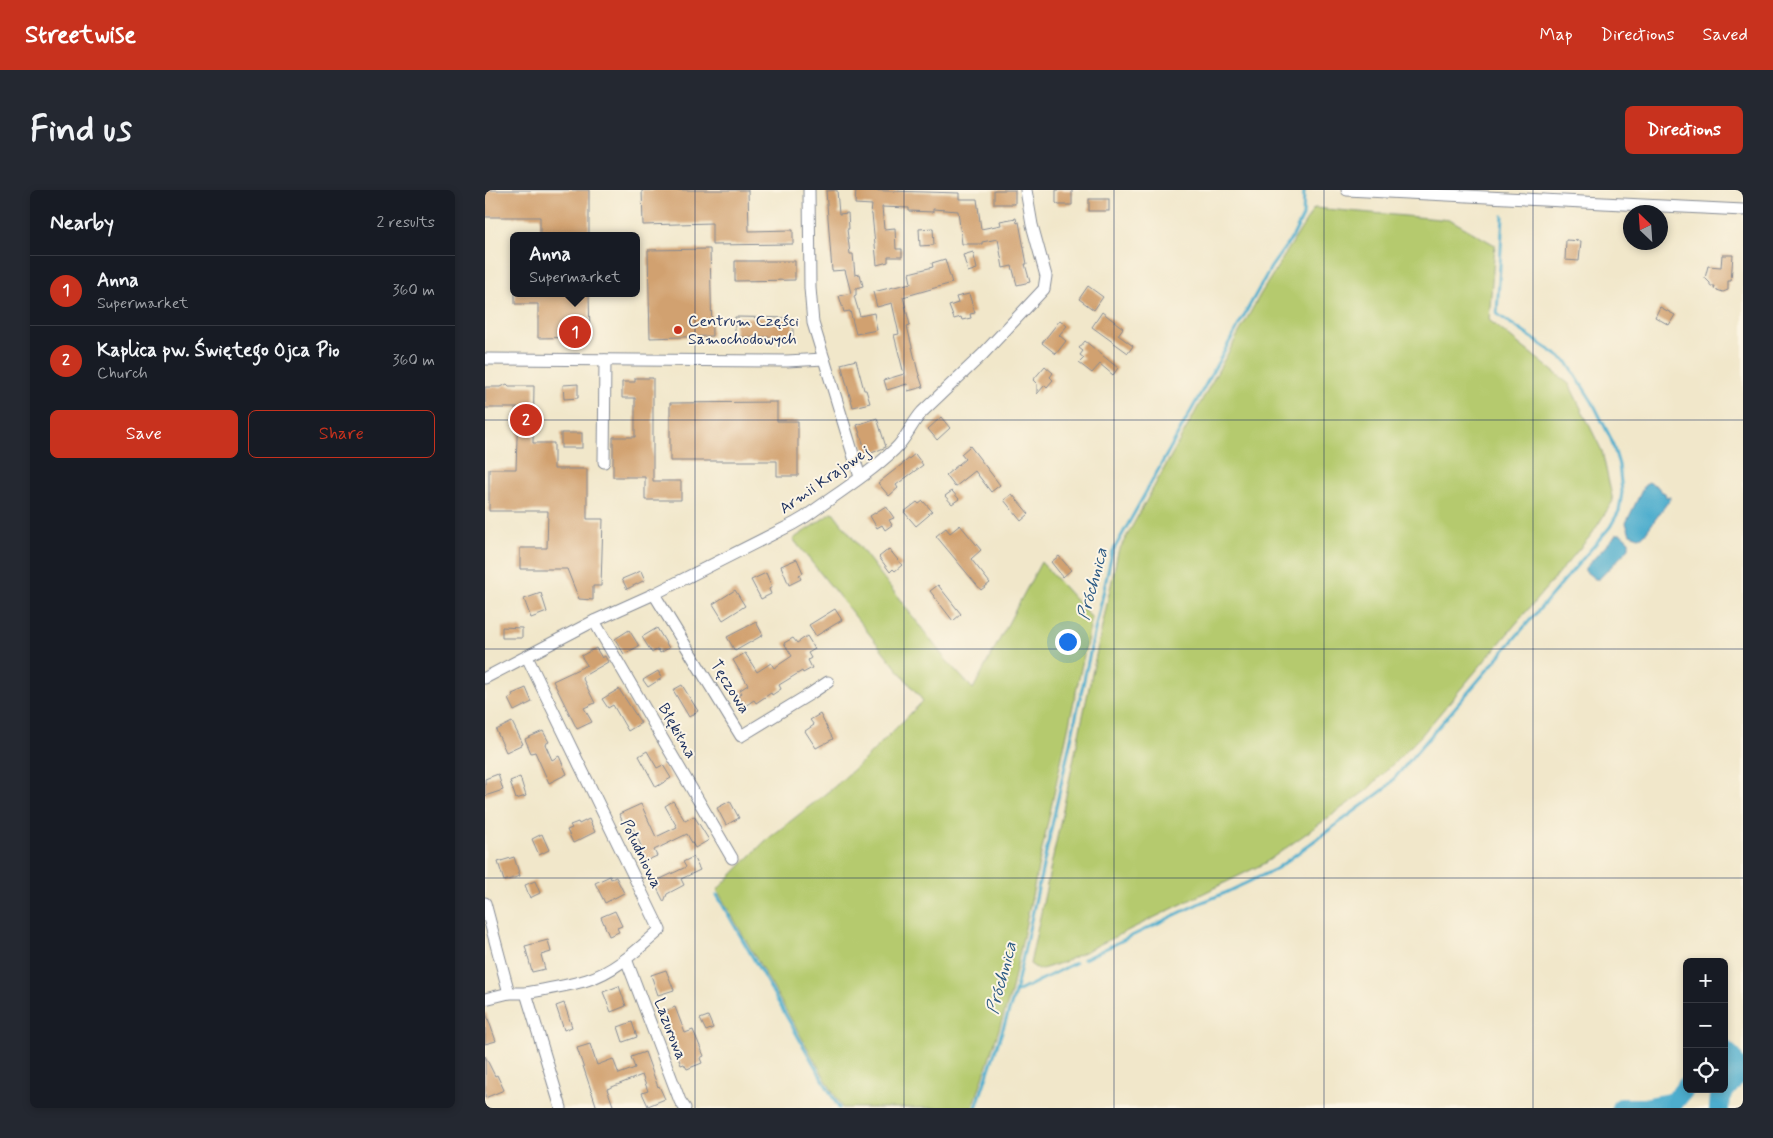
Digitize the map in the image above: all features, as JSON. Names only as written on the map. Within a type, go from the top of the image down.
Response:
[{"type":"street","points":[[809,190],[811,307],[813,323],[860,478]]},
{"type":"street","name":"Armii Krajowej","points":[[485,678],[594,621],[654,594],[799,521],[860,478],[897,448],[913,422],[922,412],[983,354],[1044,289],[1047,276],[1032,225],[1026,190]]},
{"type":"street","points":[[1347,190],[1743,210]]},
{"type":"street","points":[[485,359],[787,361],[824,359]]},
{"type":"street","points":[[604,462],[605,360]]},
{"type":"street","name":"Tęczowa","points":[[654,594],[741,736],[827,682]]},
{"type":"street","name":"Błękitna","points":[[594,621],[732,858]]},
{"type":"street","name":"Południowa","points":[[527,657],[660,930],[626,959],[588,980],[527,993]]},
{"type":"street","points":[[485,903],[509,993]]},
{"type":"street","name":"Lazurowa","points":[[626,959],[680,1101],[685,1108]]},
{"type":"street","points":[[485,999],[509,993],[527,993],[561,1108]]},
{"type":"green space","points":[[1314,208],[1451,220],[1495,245],[1489,320],[1569,384],[1602,451],[1613,501],[1592,534],[1420,737],[1367,790],[1265,863],[1064,962],[1039,970],[1030,964],[1118,552],[1260,295]]},
{"type":"green space","points":[[833,512],[946,660],[973,689],[1041,562],[1092,618],[1011,993],[973,1108],[842,1108],[717,890],[764,842],[834,787],[861,763],[923,701],[793,539]]},
{"type":"water","points":[[1648,482],[1657,486],[1665,493],[1666,497],[1670,496],[1670,499],[1644,535],[1639,537],[1630,534],[1626,523],[1644,486]]},
{"type":"water","points":[[1617,534],[1621,534],[1629,541],[1629,548],[1599,579],[1595,579],[1585,571],[1585,568]]},
{"type":"building","points":[[485,190],[589,190],[589,232],[540,232],[540,217],[485,217]]},
{"type":"building","points":[[642,190],[748,190],[749,231],[793,230],[793,244],[712,245],[712,223],[643,225]]},
{"type":"building","points":[[837,190],[839,214],[848,213],[849,229],[847,229],[850,254],[853,254],[855,275],[860,274],[863,286],[856,288],[856,295],[854,296],[860,316],[874,313],[877,330],[856,334],[850,311],[844,312],[839,296],[851,293],[845,270],[832,271],[826,191]]},
{"type":"building","points":[[856,190],[959,193],[959,199],[977,199],[981,229],[1001,225],[1000,221],[1016,218],[1017,223],[1019,222],[1027,264],[1025,264],[1030,282],[1017,285],[1012,266],[1003,268],[998,239],[982,242],[982,244],[962,244],[958,211],[933,209],[933,212],[909,211],[909,208],[882,207],[884,229],[895,228],[896,249],[902,249],[902,257],[888,257],[888,262],[877,265],[871,214],[872,205],[855,204]]},
{"type":"building","points":[[994,190],[1015,190],[1015,204],[994,204]]},
{"type":"building","points":[[1056,190],[1072,190],[1072,205],[1059,205],[1056,203]]},
{"type":"building","points":[[1089,199],[1109,199],[1109,211],[1089,211]]},
{"type":"building","points":[[933,228],[934,245],[920,246],[919,229]]},
{"type":"building","points":[[1566,240],[1581,241],[1579,261],[1565,260]]},
{"type":"building","points":[[710,249],[712,336],[650,338],[648,250]]},
{"type":"building","points":[[973,252],[977,269],[968,272],[963,255]]},
{"type":"building","points":[[1722,255],[1733,255],[1731,281],[1728,281],[1728,290],[1723,292],[1714,289],[1715,286],[1710,286],[1710,283],[1705,278],[1708,266],[1721,267]]},
{"type":"building","points":[[945,259],[952,283],[903,297],[910,325],[907,326],[923,387],[908,391],[907,384],[887,390],[884,380],[904,374],[894,335],[899,334],[892,303],[877,307],[873,292],[911,283],[909,273],[933,267],[932,263]]},
{"type":"building","points":[[735,261],[795,261],[795,280],[735,281]]},
{"type":"building","points":[[1088,286],[1103,297],[1094,310],[1079,299]]},
{"type":"building","points":[[969,294],[975,313],[970,314],[971,318],[962,320],[961,317],[954,319],[949,306],[958,303],[956,297]]},
{"type":"building","points":[[515,297],[589,297],[590,337],[538,338],[538,304],[515,304]]},
{"type":"building","points":[[1660,307],[1675,315],[1669,325],[1655,317]]},
{"type":"building","points":[[1102,312],[1123,328],[1118,335],[1133,346],[1128,353],[1092,327]]},
{"type":"building","points":[[735,317],[793,318],[793,337],[735,337]]},
{"type":"building","points":[[1060,320],[1067,326],[1059,335],[1066,341],[1056,354],[1042,343]]},
{"type":"building","points":[[1085,341],[1118,368],[1113,375],[1100,364],[1092,373],[1079,363],[1084,358],[1080,355],[1083,351],[1079,348]]},
{"type":"building","points":[[856,360],[864,390],[866,390],[870,403],[853,407],[841,364]]},
{"type":"building","points":[[1045,366],[1053,373],[1050,377],[1053,380],[1047,387],[1045,385],[1037,394],[1037,384],[1033,380]]},
{"type":"building","points":[[635,378],[653,378],[653,481],[681,481],[681,500],[645,500],[645,477],[613,477],[613,437],[635,437],[635,398],[622,398],[622,382],[635,382]]},
{"type":"building","points":[[507,384],[509,386],[534,386],[533,443],[554,443],[554,469],[587,469],[587,519],[603,519],[601,586],[593,586],[593,600],[579,599],[567,569],[520,569],[520,548],[547,548],[548,511],[489,511],[489,469],[516,469],[518,408],[485,408],[485,387],[501,387]]},
{"type":"building","points":[[578,384],[578,398],[564,399],[563,385]]},
{"type":"building","points":[[777,402],[777,421],[798,421],[798,476],[777,476],[777,461],[670,461],[670,403]]},
{"type":"building","points":[[941,417],[950,428],[937,440],[928,429]]},
{"type":"building","points":[[877,418],[886,447],[867,455],[857,425]]},
{"type":"building","points":[[561,433],[582,433],[582,448],[561,448]]},
{"type":"building","points":[[970,446],[1000,485],[991,492],[975,471],[955,487],[946,475],[965,459],[961,454]]},
{"type":"building","points":[[915,454],[923,465],[896,485],[898,488],[889,496],[878,483]]},
{"type":"building","points":[[952,491],[959,499],[952,504],[945,496]]},
{"type":"building","points":[[1012,494],[1029,514],[1021,521],[1004,500]]},
{"type":"building","points":[[923,501],[932,511],[916,526],[904,512],[917,502],[919,504]]},
{"type":"building","points":[[886,506],[894,518],[889,520],[892,525],[885,530],[882,525],[877,528],[870,516]]},
{"type":"building","points":[[960,525],[981,550],[971,559],[990,583],[981,590],[936,536],[946,528],[950,533]]},
{"type":"building","points":[[889,549],[902,565],[895,571],[893,569],[890,572],[879,557]]},
{"type":"building","points":[[1059,556],[1071,570],[1063,577],[1051,562]]},
{"type":"building","points":[[797,559],[803,573],[799,575],[801,579],[789,585],[781,566]]},
{"type":"building","points":[[641,571],[645,580],[627,589],[622,579]]},
{"type":"building","points":[[766,573],[772,587],[769,589],[771,594],[761,599],[751,580]]},
{"type":"building","points":[[938,585],[961,614],[953,621],[930,591]]},
{"type":"building","points":[[735,590],[745,606],[723,620],[713,604]]},
{"type":"building","points":[[541,593],[547,612],[531,618],[524,599]]},
{"type":"building","points":[[835,609],[842,620],[816,636],[809,625]]},
{"type":"building","points":[[756,622],[763,635],[735,651],[727,637]]},
{"type":"building","points":[[502,627],[522,628],[522,638],[502,638]]},
{"type":"building","points":[[657,628],[669,648],[660,653],[658,649],[652,653],[642,637]]},
{"type":"building","points":[[629,630],[639,646],[624,654],[615,639]]},
{"type":"building","points":[[807,636],[815,649],[808,653],[811,658],[808,660],[812,668],[803,673],[802,671],[779,685],[781,689],[772,695],[771,693],[756,703],[754,700],[745,706],[738,696],[742,693],[740,690],[748,685],[733,660],[745,653],[757,672],[771,663],[774,668],[792,656],[784,643],[793,638],[797,643]]},
{"type":"building","points":[[596,648],[602,658],[605,656],[608,662],[582,677],[595,703],[584,708],[592,722],[577,729],[553,681],[587,665],[581,656]]},
{"type":"building","points":[[658,671],[662,678],[648,687],[643,680]]},
{"type":"building","points":[[682,685],[698,711],[689,717],[673,690]]},
{"type":"building","points":[[526,688],[532,702],[514,711],[508,699],[513,696],[512,694]]},
{"type":"building","points":[[619,689],[641,723],[628,731],[613,705],[608,708],[602,699]]},
{"type":"building","points":[[820,714],[833,739],[816,748],[805,731],[814,725],[810,720]]},
{"type":"building","points":[[512,722],[523,744],[506,752],[496,730]]},
{"type":"building","points":[[543,731],[549,742],[545,744],[552,760],[559,756],[567,774],[549,783],[535,752],[531,753],[525,739]]},
{"type":"building","points":[[647,751],[657,768],[663,765],[671,778],[656,787],[639,756]]},
{"type":"building","points":[[498,774],[503,790],[485,796],[485,779]]},
{"type":"building","points":[[520,777],[526,796],[516,799],[510,781]]},
{"type":"building","points":[[673,801],[685,821],[694,816],[709,840],[695,848],[687,834],[654,850],[657,856],[643,862],[636,849],[641,846],[630,821],[624,824],[619,814],[641,804],[656,837],[677,827],[665,806]]},
{"type":"building","points":[[730,801],[739,818],[726,825],[717,808]]},
{"type":"building","points":[[589,819],[595,832],[573,843],[567,830],[572,828],[570,825],[578,822],[579,824]]},
{"type":"building","points":[[542,834],[549,850],[539,855],[532,839]]},
{"type":"building","points":[[514,857],[520,876],[504,881],[498,862]]},
{"type":"building","points":[[693,857],[700,870],[681,879],[684,885],[667,894],[664,902],[654,882],[686,867],[683,862]]},
{"type":"building","points":[[610,876],[611,879],[616,877],[624,893],[605,903],[595,883]]},
{"type":"building","points":[[535,881],[540,893],[530,898],[525,885]]},
{"type":"building","points":[[615,911],[622,926],[617,928],[619,932],[609,936],[601,917]]},
{"type":"building","points":[[548,940],[551,952],[541,955],[545,969],[532,972],[525,946]]},
{"type":"building","points":[[666,970],[674,990],[658,995],[651,975]]},
{"type":"building","points":[[619,986],[626,1006],[611,1012],[603,992]]},
{"type":"building","points":[[564,1003],[572,1027],[564,1030],[556,1006]]},
{"type":"building","points":[[675,1007],[685,1033],[693,1030],[704,1056],[700,1058],[702,1063],[687,1069],[684,1064],[681,1065],[677,1055],[681,1054],[674,1037],[670,1039],[660,1013]]},
{"type":"building","points":[[485,1013],[496,1041],[485,1044]]},
{"type":"building","points":[[708,1016],[713,1028],[706,1031],[700,1019]]},
{"type":"building","points":[[632,1022],[637,1037],[623,1042],[618,1027]]},
{"type":"building","points":[[590,1044],[597,1065],[613,1059],[619,1074],[635,1068],[631,1057],[645,1052],[658,1087],[665,1099],[648,1106],[642,1093],[648,1091],[642,1075],[607,1089],[614,1108],[597,1108],[577,1048]]},
{"type":"building","points":[[485,1056],[504,1090],[485,1098]]},
{"type":"waterway","name":"Próchnica","points":[[976,1108],[1015,993],[1112,553],[1271,267],[1293,236],[1303,216],[1304,190]]},
{"type":"waterway","points":[[1084,959],[1276,869],[1386,788],[1610,527],[1619,511],[1622,492],[1619,465],[1611,439],[1593,403],[1567,362],[1497,314],[1503,216]]},
{"type":"waterway","points":[[717,895],[839,1108]]},
{"type":"waterway","points":[[1015,993],[1075,963]]},
{"type":"waterway","points":[[1728,1054],[1732,1057],[1736,1067],[1736,1077],[1728,1086]]},
{"type":"waterway","points":[[1621,1108],[1644,1108],[1674,1102],[1683,1091]]},
{"type":"waterway","points":[[1719,1108],[1720,1096],[1723,1093]]},
{"type":"place","name":"Centrum Części Samochodowych","points":[[678,330]]},
{"type":"place","name":"Anna","points":[[575,332]]},
{"type":"place","name":"Kaplica pw. Świętego Ojca Pio","points":[[526,420]]}]
